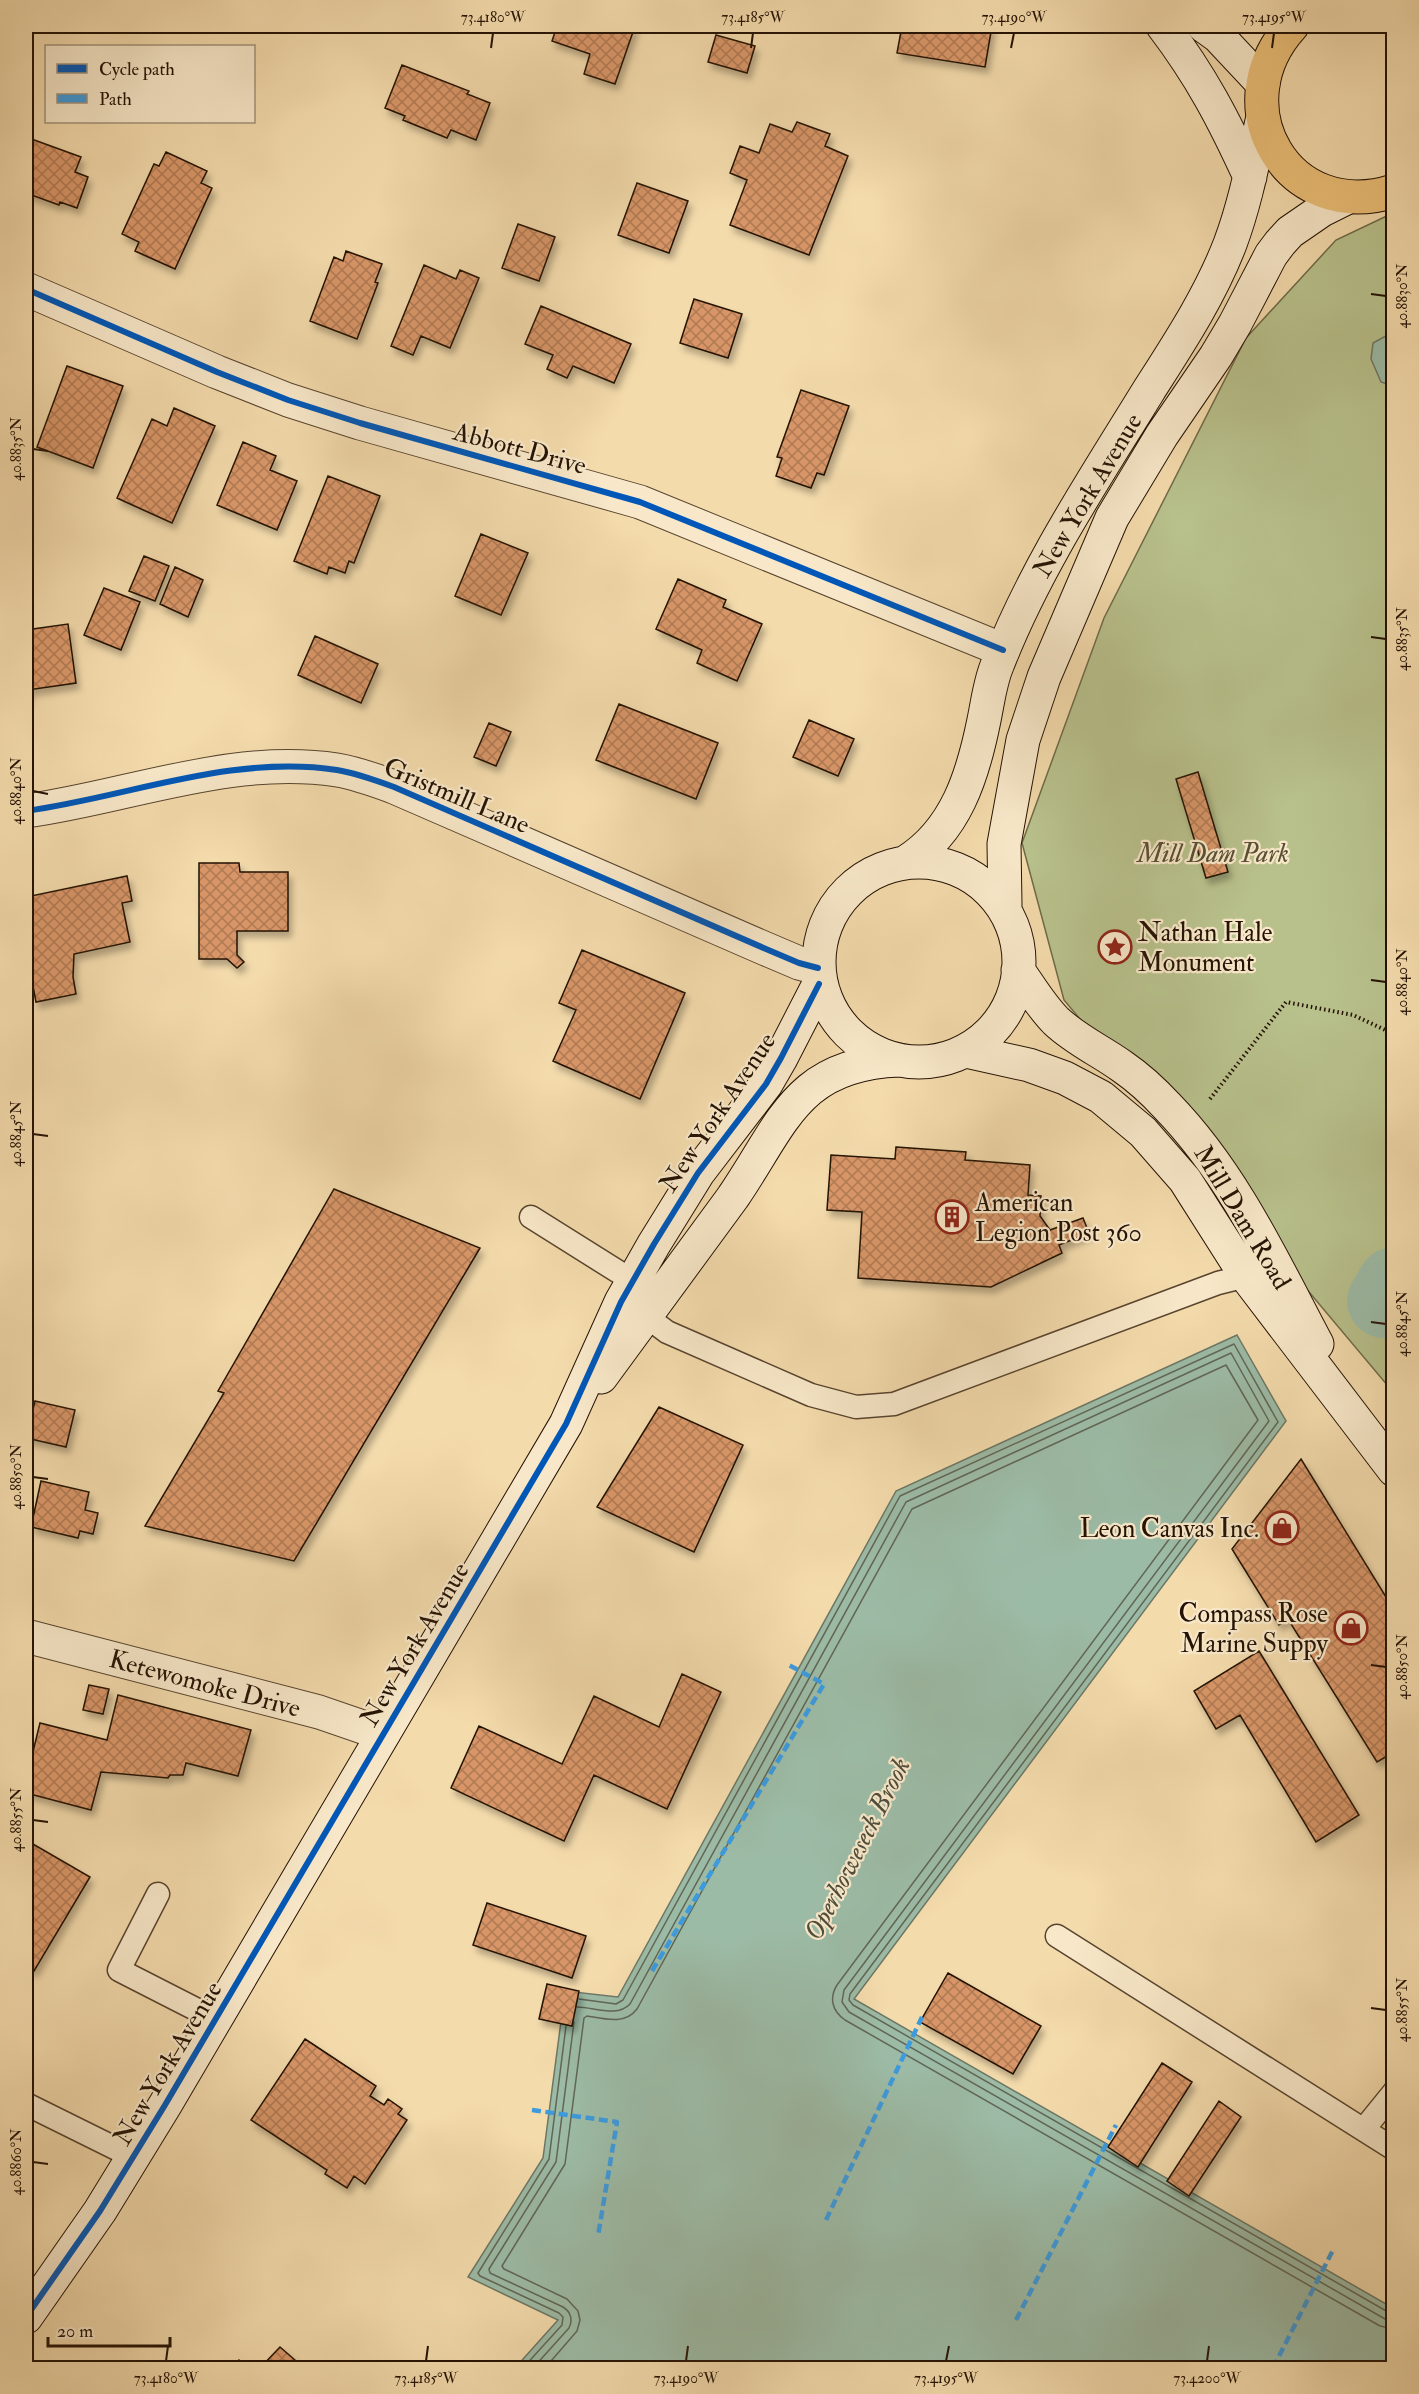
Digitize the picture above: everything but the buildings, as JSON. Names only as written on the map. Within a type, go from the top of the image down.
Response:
[{"type":"main road","points":[[1292,26],[1274,49],[1264,72],[1262,121],[1266,136],[1274,149],[1295,174],[1312,186],[1348,197],[1365,197],[1394,191]]},
{"type":"street","points":[[1163,26],[1210,95],[1250,177]]},
{"type":"street","points":[[1204,26],[1218,36],[1263,84]]},
{"type":"street","name":"New York Avenue","points":[[906,862],[921,853],[932,842],[964,794],[972,771],[996,668],[1015,620],[1049,557],[1207,294],[1230,244],[1250,177],[1262,121]]},
{"type":"street","name":"New York Avenue","points":[[1005,905],[1004,844],[1023,740],[1044,676],[1112,518],[1162,435],[1216,356],[1280,243],[1290,232],[1322,210],[1348,197]]},
{"type":"street","name":"Abbott Drive","points":[[26,289],[217,372],[288,400],[371,427],[640,502],[1003,650]]},
{"type":"street","name":"Gristmill Lane","points":[[26,811],[209,774],[277,768],[336,770],[364,776],[394,787],[799,963],[818,976]]},
{"type":"street","points":[[906,862],[940,865],[976,879],[1005,905],[1016,945],[1018,970],[1016,987],[1010,1006],[988,1038],[970,1052],[934,1061],[900,1060],[875,1051],[858,1041],[833,1015],[818,976],[823,933],[841,901],[868,877],[906,862]]},
{"type":"street","name":"Mill Dam Road","points":[[1018,970],[1056,1021],[1083,1043],[1124,1068],[1147,1086],[1187,1128],[1252,1221],[1357,1420]]},
{"type":"street","name":"New York Avenue","points":[[26,2317],[100,2211],[134,2157],[566,1424],[621,1302],[633,1281],[693,1181],[765,1084],[781,1058],[818,976]]},
{"type":"street","name":"Mill Dam Road","points":[[970,1052],[1029,1065],[1065,1078],[1101,1097],[1122,1113],[1163,1153],[1185,1180],[1246,1276],[1394,1470]]},
{"type":"street","name":"New York Avenue","points":[[566,1424],[734,1197],[783,1116],[798,1099],[812,1085],[842,1070],[881,1061],[900,1060]]},
{"type":"street","name":"Ketewomoke Drive","points":[[26,1636],[319,1712],[383,1734]]},
{"type":"lane","points":[[531,1217],[633,1281]]},
{"type":"lane","points":[[647,1317],[667,1332],[781,1383],[811,1395],[856,1407],[894,1404],[1218,1283],[1246,1276]]},
{"type":"lane","points":[[158,1894],[119,1970],[215,2019]]},
{"type":"lane","points":[[1057,1936],[1394,2149]]},
{"type":"lane","points":[[1364,2128],[1394,2092]]},
{"type":"lane","points":[[26,2104],[134,2157]]},
{"type":"path","points":[[1187,1128],[1286,1002],[1353,1015],[1394,1034]]},
{"type":"green space","name":"Mill Dam Park","points":[[1393,213],[1393,1392],[1064,1000],[1022,843],[1104,618],[1246,338],[1336,240]]},
{"type":"water","points":[[1393,332],[1393,386],[1381,382],[1371,359],[1373,343]]},
{"type":"water","points":[[1237,1335],[1286,1421],[854,1999],[1393,2308],[1393,2368],[515,2368],[558,2320],[468,2277],[543,2158],[565,1991],[618,1997],[896,1491]]},
{"type":"waterway","name":"Operhoweseck Brook","points":[[1384,1301],[1394,1284]]},
{"type":"marked path","points":[[652,1971],[824,1684],[787,1664]]},
{"type":"marked path","points":[[826,2220],[922,2017]]},
{"type":"marked path","points":[[532,2110],[617,2122],[598,2236]]},
{"type":"marked path","points":[[1016,2320],[1116,2125]]},
{"type":"marked path","points":[[1273,2368],[1333,2250]]},
{"type":"cycle path","points":[[26,289],[217,372],[288,400],[360,423],[640,502],[1003,650]]},
{"type":"cycle path","points":[[26,811],[219,772],[297,767],[344,771],[394,787],[766,949],[799,963],[818,968]]},
{"type":"cycle path","points":[[26,2317],[100,2211],[165,2105],[566,1424],[621,1302],[654,1244],[698,1173],[766,1084],[819,984]]},
{"type":"place","name":"Nathan Hale Monument","points":[[1115,947]]},
{"type":"place","name":"American Legion Post 360","points":[[952,1217]]},
{"type":"place","name":"Leon Canvas Inc.","points":[[1282,1528]]},
{"type":"place","name":"Compass Rose Marine Suppy","points":[[1351,1628]]}]
